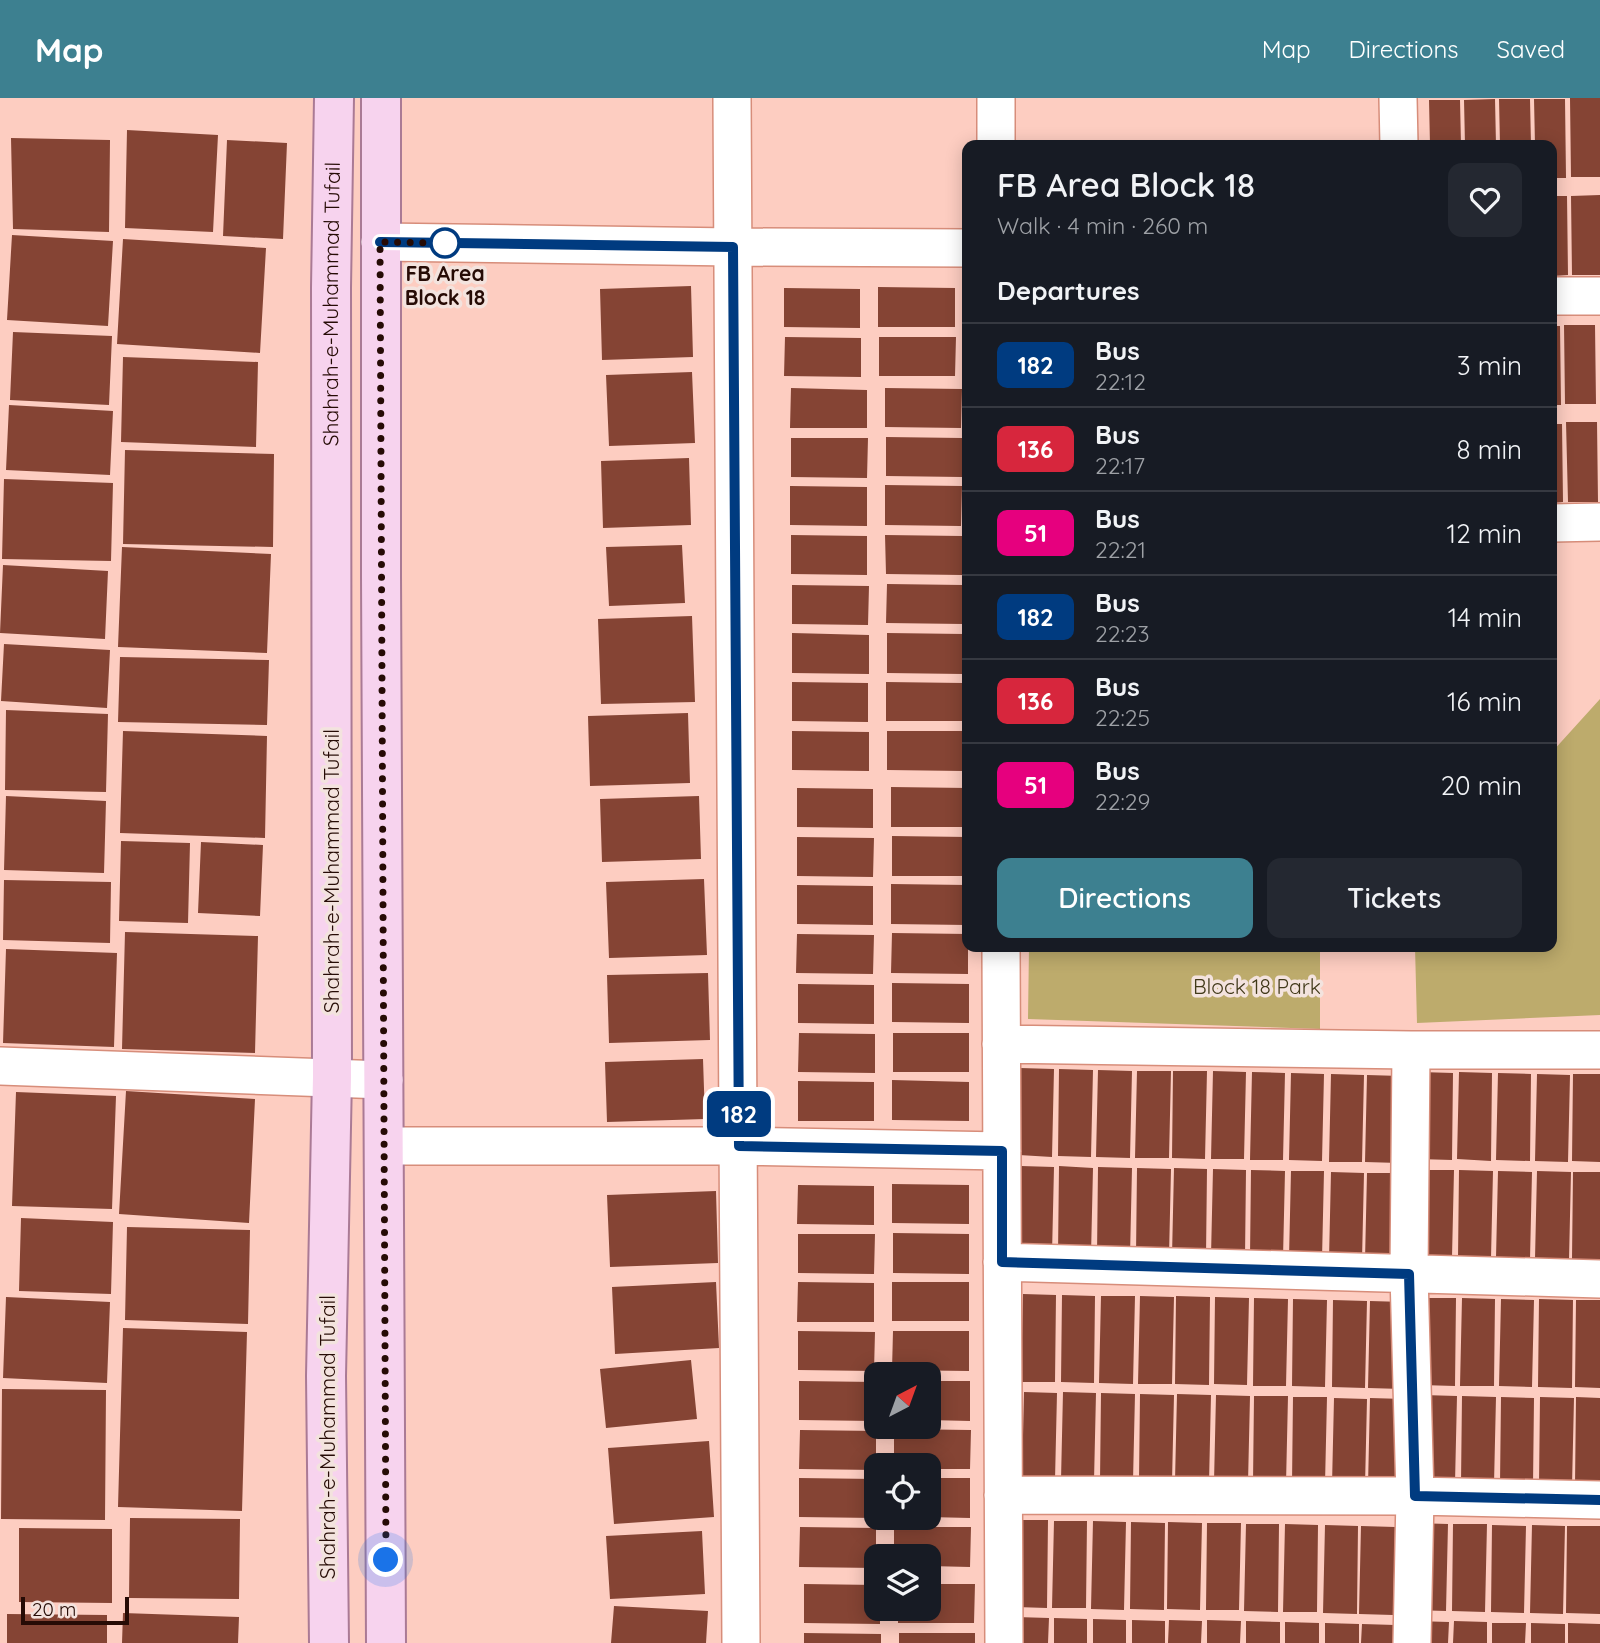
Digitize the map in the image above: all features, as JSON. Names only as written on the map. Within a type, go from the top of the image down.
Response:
[{"type":"main road","name":"Shahrah-e-Muhammad Tufail","points":[[329,1643],[326,1376],[332,1077],[331,288],[334,98]]},
{"type":"main road","points":[[381,98],[386,1643]]},
{"type":"street","points":[[732,98],[741,1643]]},
{"type":"street","points":[[996,98],[996,140]]},
{"type":"street","points":[[1398,98],[1399,140]]},
{"type":"street","points":[[380,242],[962,248]]},
{"type":"street","points":[[1557,296],[1600,296]]},
{"type":"street","points":[[1557,523],[1600,522]]},
{"type":"street","points":[[1000,952],[1004,1643]]},
{"type":"street","points":[[1001,1044],[1600,1050]]},
{"type":"street","points":[[1411,1050],[1409,1274],[1415,1496],[1412,1643]]},
{"type":"street","points":[[0,1066],[384,1080]]},
{"type":"street","points":[[385,1146],[739,1146],[1002,1151]]},
{"type":"street","points":[[1002,1262],[1600,1279]]},
{"type":"street","points":[[1003,1495],[1415,1496],[1600,1500]]},
{"type":"green space","points":[[1600,699],[1600,1015],[1417,1023],[1415,952],[1557,952],[1557,746]]},
{"type":"green space","name":"Block 18 Park","points":[[1029,952],[1320,952],[1320,1029],[1028,1019]]},
{"type":"building","points":[[1570,98],[1600,98],[1600,177],[1571,177]]},
{"type":"building","points":[[1495,99],[1496,140],[1465,140],[1464,100]]},
{"type":"building","points":[[1499,99],[1530,99],[1531,140],[1500,140]]},
{"type":"building","points":[[1534,99],[1565,99],[1566,178],[1557,178],[1557,140],[1535,140]]},
{"type":"building","points":[[1429,100],[1460,100],[1461,140],[1430,140]]},
{"type":"building","points":[[127,130],[218,135],[213,232],[125,228]]},
{"type":"building","points":[[11,138],[110,140],[109,232],[13,229]]},
{"type":"building","points":[[227,140],[287,143],[283,239],[223,236]]},
{"type":"building","points":[[1600,195],[1600,275],[1572,275],[1571,196]]},
{"type":"building","points":[[1557,196],[1567,196],[1568,275],[1557,276]]},
{"type":"building","points":[[12,235],[113,241],[108,326],[7,320]]},
{"type":"building","points":[[123,239],[266,248],[260,353],[117,344]]},
{"type":"building","points":[[691,286],[693,357],[602,360],[600,289]]},
{"type":"building","points":[[878,287],[955,288],[955,327],[878,327]]},
{"type":"building","points":[[784,288],[860,289],[860,328],[784,327]]},
{"type":"building","points":[[1564,325],[1595,325],[1596,404],[1565,404]]},
{"type":"building","points":[[1557,326],[1560,326],[1561,405],[1557,405]]},
{"type":"building","points":[[13,332],[112,336],[109,405],[10,400]]},
{"type":"building","points":[[785,337],[861,338],[861,377],[784,376]]},
{"type":"building","points":[[879,337],[956,337],[955,376],[879,376]]},
{"type":"building","points":[[123,357],[258,362],[256,447],[121,442]]},
{"type":"building","points":[[692,372],[695,443],[609,446],[606,375]]},
{"type":"building","points":[[791,388],[867,390],[867,428],[790,428]]},
{"type":"building","points":[[885,388],[962,389],[961,428],[885,427]]},
{"type":"building","points":[[9,405],[113,411],[110,475],[6,470]]},
{"type":"building","points":[[1566,422],[1597,422],[1598,502],[1568,502]]},
{"type":"building","points":[[1557,424],[1562,424],[1563,502],[1557,503]]},
{"type":"building","points":[[886,437],[962,438],[962,477],[886,476]]},
{"type":"building","points":[[791,438],[868,438],[867,478],[791,477]]},
{"type":"building","points":[[125,450],[274,454],[273,547],[123,544]]},
{"type":"building","points":[[689,458],[691,525],[603,528],[601,461]]},
{"type":"building","points":[[4,479],[113,483],[111,561],[2,559]]},
{"type":"building","points":[[885,485],[962,486],[961,526],[885,525]]},
{"type":"building","points":[[790,486],[867,487],[867,526],[790,525]]},
{"type":"building","points":[[791,535],[867,536],[867,575],[791,574]]},
{"type":"building","points":[[885,535],[962,536],[962,575],[886,574]]},
{"type":"building","points":[[682,545],[685,603],[609,606],[606,547]]},
{"type":"building","points":[[122,547],[271,554],[267,653],[118,647]]},
{"type":"building","points":[[3,565],[108,571],[105,639],[0,633]]},
{"type":"building","points":[[887,584],[962,585],[962,624],[886,623]]},
{"type":"building","points":[[792,585],[869,586],[868,625],[792,624]]},
{"type":"building","points":[[692,616],[695,702],[601,704],[598,619]]},
{"type":"building","points":[[792,633],[869,635],[869,674],[792,673]]},
{"type":"building","points":[[887,633],[962,634],[962,674],[887,673]]},
{"type":"building","points":[[4,644],[110,650],[107,708],[1,701]]},
{"type":"building","points":[[120,657],[269,660],[267,725],[118,722]]},
{"type":"building","points":[[792,682],[868,683],[868,722],[792,721]]},
{"type":"building","points":[[886,682],[962,683],[962,721],[886,721]]},
{"type":"building","points":[[6,710],[108,714],[106,792],[5,790]]},
{"type":"building","points":[[688,713],[690,783],[590,786],[588,716]]},
{"type":"building","points":[[123,731],[267,736],[265,838],[120,833]]},
{"type":"building","points":[[792,731],[869,732],[869,771],[792,770]]},
{"type":"building","points":[[887,731],[962,731],[962,771],[887,770]]},
{"type":"building","points":[[891,787],[962,788],[962,827],[891,827]]},
{"type":"building","points":[[797,788],[873,789],[873,828],[797,827]]},
{"type":"building","points":[[6,796],[106,801],[104,873],[4,870]]},
{"type":"building","points":[[699,796],[701,859],[602,862],[600,799]]},
{"type":"building","points":[[892,836],[962,837],[962,876],[892,876]]},
{"type":"building","points":[[797,837],[874,838],[873,877],[797,876]]},
{"type":"building","points":[[121,841],[190,843],[188,923],[119,921]]},
{"type":"building","points":[[201,842],[263,845],[260,916],[198,913]]},
{"type":"building","points":[[704,879],[707,955],[609,958],[606,882]]},
{"type":"building","points":[[4,880],[111,882],[110,943],[3,940]]},
{"type":"building","points":[[891,884],[962,885],[962,925],[891,924]]},
{"type":"building","points":[[797,885],[873,886],[873,925],[797,924]]},
{"type":"building","points":[[125,932],[258,936],[255,1053],[122,1049]]},
{"type":"building","points":[[892,933],[962,934],[962,952],[968,952],[968,974],[891,973]]},
{"type":"building","points":[[797,934],[874,935],[873,974],[796,973]]},
{"type":"building","points":[[6,949],[117,953],[114,1047],[3,1043]]},
{"type":"building","points":[[708,973],[710,1040],[609,1043],[607,975]]},
{"type":"building","points":[[892,983],[969,984],[969,1023],[892,1022]]},
{"type":"building","points":[[798,984],[874,985],[874,1024],[798,1023]]},
{"type":"building","points":[[799,1033],[875,1034],[875,1073],[798,1072]]},
{"type":"building","points":[[893,1033],[969,1033],[969,1072],[893,1072]]},
{"type":"building","points":[[703,1059],[705,1119],[607,1122],[605,1062]]},
{"type":"building","points":[[1020,1068],[1054,1069],[1052,1157],[1019,1155]]},
{"type":"building","points":[[1059,1069],[1093,1070],[1091,1157],[1058,1156]]},
{"type":"building","points":[[1098,1070],[1132,1071],[1130,1158],[1096,1157]]},
{"type":"building","points":[[1137,1071],[1171,1071],[1169,1158],[1135,1158]]},
{"type":"building","points":[[1173,1071],[1207,1071],[1205,1159],[1172,1158]]},
{"type":"building","points":[[1213,1071],[1246,1072],[1244,1159],[1211,1159]]},
{"type":"building","points":[[1252,1072],[1285,1073],[1283,1160],[1250,1160]]},
{"type":"building","points":[[1420,1072],[1453,1073],[1452,1160],[1418,1159]]},
{"type":"building","points":[[1459,1072],[1492,1073],[1491,1161],[1457,1159]]},
{"type":"building","points":[[1291,1073],[1324,1074],[1322,1161],[1289,1160]]},
{"type":"building","points":[[1498,1073],[1531,1074],[1530,1161],[1496,1160]]},
{"type":"building","points":[[1331,1074],[1364,1075],[1362,1162],[1329,1162]]},
{"type":"building","points":[[1537,1074],[1570,1075],[1568,1162],[1535,1161]]},
{"type":"building","points":[[1573,1074],[1600,1074],[1600,1162],[1572,1161]]},
{"type":"building","points":[[1367,1075],[1401,1076],[1399,1163],[1365,1162]]},
{"type":"building","points":[[892,1080],[969,1082],[969,1121],[892,1120]]},
{"type":"building","points":[[798,1081],[874,1082],[874,1121],[798,1121]]},
{"type":"building","points":[[126,1091],[255,1099],[249,1223],[119,1214]]},
{"type":"building","points":[[16,1092],[116,1096],[112,1209],[12,1206]]},
{"type":"building","points":[[1021,1166],[1054,1167],[1052,1254],[1019,1253]]},
{"type":"building","points":[[1059,1166],[1093,1168],[1091,1255],[1058,1254]]},
{"type":"building","points":[[1098,1167],[1132,1168],[1130,1256],[1097,1255]]},
{"type":"building","points":[[1137,1168],[1171,1169],[1169,1256],[1136,1255]]},
{"type":"building","points":[[1174,1168],[1207,1169],[1206,1256],[1172,1256]]},
{"type":"building","points":[[1213,1169],[1246,1170],[1245,1257],[1211,1256]]},
{"type":"building","points":[[1251,1170],[1285,1171],[1283,1258],[1250,1257]]},
{"type":"building","points":[[1420,1170],[1454,1170],[1452,1257],[1419,1257]]},
{"type":"building","points":[[1459,1170],[1493,1171],[1491,1258],[1458,1258]]},
{"type":"building","points":[[1291,1171],[1324,1171],[1322,1259],[1289,1258]]},
{"type":"building","points":[[1498,1171],[1532,1172],[1530,1259],[1496,1258]]},
{"type":"building","points":[[1537,1171],[1571,1172],[1569,1260],[1535,1259]]},
{"type":"building","points":[[1331,1172],[1364,1173],[1362,1260],[1329,1259]]},
{"type":"building","points":[[1573,1172],[1600,1172],[1600,1260],[1572,1259]]},
{"type":"building","points":[[1367,1173],[1401,1173],[1399,1261],[1365,1260]]},
{"type":"building","points":[[892,1184],[969,1185],[969,1224],[892,1223]]},
{"type":"building","points":[[798,1185],[874,1186],[874,1225],[797,1224]]},
{"type":"building","points":[[716,1191],[718,1263],[610,1267],[607,1195]]},
{"type":"building","points":[[21,1218],[113,1222],[111,1294],[19,1291]]},
{"type":"building","points":[[127,1227],[250,1230],[248,1324],[125,1320]]},
{"type":"building","points":[[893,1233],[969,1234],[969,1274],[893,1273]]},
{"type":"building","points":[[798,1234],[875,1234],[874,1274],[798,1273]]},
{"type":"building","points":[[716,1282],[719,1348],[615,1354],[612,1287]]},
{"type":"building","points":[[798,1282],[874,1283],[874,1322],[797,1322]]},
{"type":"building","points":[[892,1282],[969,1282],[969,1321],[892,1321]]},
{"type":"building","points":[[1023,1294],[1056,1295],[1055,1382],[1021,1382]]},
{"type":"building","points":[[1062,1295],[1095,1296],[1094,1383],[1061,1382]]},
{"type":"building","points":[[1101,1296],[1135,1296],[1133,1384],[1099,1383]]},
{"type":"building","points":[[1140,1296],[1174,1297],[1172,1384],[1138,1384]]},
{"type":"building","points":[[1176,1296],[1210,1297],[1209,1385],[1175,1384]]},
{"type":"building","points":[[6,1297],[110,1302],[107,1383],[3,1378]]},
{"type":"building","points":[[1215,1297],[1249,1298],[1247,1385],[1214,1384]]},
{"type":"building","points":[[1254,1298],[1288,1299],[1286,1386],[1253,1386]]},
{"type":"building","points":[[1423,1298],[1456,1298],[1455,1386],[1421,1385]]},
{"type":"building","points":[[1462,1298],[1495,1299],[1494,1386],[1460,1386]]},
{"type":"building","points":[[1293,1299],[1327,1300],[1325,1387],[1292,1386]]},
{"type":"building","points":[[1501,1299],[1534,1300],[1532,1387],[1499,1386]]},
{"type":"building","points":[[1539,1299],[1573,1300],[1572,1388],[1538,1387]]},
{"type":"building","points":[[1333,1300],[1367,1301],[1365,1388],[1332,1387]]},
{"type":"building","points":[[1576,1300],[1600,1300],[1600,1388],[1575,1387]]},
{"type":"building","points":[[1370,1301],[1404,1302],[1402,1389],[1368,1388]]},
{"type":"building","points":[[123,1328],[247,1332],[242,1511],[118,1507]]},
{"type":"building","points":[[798,1331],[875,1332],[874,1362],[864,1362],[864,1371],[798,1370]]},
{"type":"building","points":[[893,1331],[969,1331],[969,1371],[942,1371],[942,1362],[892,1362]]},
{"type":"building","points":[[691,1360],[697,1419],[606,1428],[600,1369]]},
{"type":"building","points":[[799,1381],[864,1382],[864,1421],[799,1420]]},
{"type":"building","points":[[942,1381],[970,1381],[970,1421],[942,1420]]},
{"type":"building","points":[[2,1389],[106,1390],[105,1520],[1,1519]]},
{"type":"building","points":[[1024,1392],[1057,1393],[1055,1480],[1022,1479]]},
{"type":"building","points":[[1063,1392],[1096,1393],[1094,1481],[1061,1480]]},
{"type":"building","points":[[1101,1393],[1135,1394],[1133,1481],[1100,1481]]},
{"type":"building","points":[[1140,1394],[1174,1395],[1172,1482],[1139,1481]]},
{"type":"building","points":[[1177,1394],[1211,1395],[1209,1483],[1175,1481]]},
{"type":"building","points":[[1216,1395],[1250,1396],[1248,1483],[1214,1482]]},
{"type":"building","points":[[1423,1395],[1457,1396],[1455,1483],[1421,1483]]},
{"type":"building","points":[[1254,1396],[1288,1396],[1286,1484],[1253,1483]]},
{"type":"building","points":[[1462,1396],[1496,1397],[1494,1484],[1461,1483]]},
{"type":"building","points":[[1293,1397],[1327,1397],[1325,1484],[1292,1484]]},
{"type":"building","points":[[1501,1397],[1534,1398],[1533,1485],[1500,1484]]},
{"type":"building","points":[[1540,1397],[1574,1398],[1572,1486],[1539,1485]]},
{"type":"building","points":[[1576,1397],[1600,1398],[1600,1486],[1575,1485]]},
{"type":"building","points":[[1334,1398],[1367,1399],[1365,1486],[1332,1485]]},
{"type":"building","points":[[1370,1398],[1404,1399],[1402,1487],[1368,1486]]},
{"type":"building","points":[[800,1430],[864,1431],[864,1439],[876,1439],[876,1453],[864,1453],[864,1470],[799,1469]]},
{"type":"building","points":[[942,1430],[971,1430],[970,1469],[941,1469],[941,1453],[894,1453],[894,1439],[941,1439]]},
{"type":"building","points":[[709,1441],[714,1517],[614,1524],[608,1448]]},
{"type":"building","points":[[799,1478],[864,1479],[864,1518],[799,1517]]},
{"type":"building","points":[[941,1478],[970,1478],[970,1518],[941,1517]]},
{"type":"building","points":[[130,1518],[240,1519],[239,1599],[129,1598]]},
{"type":"building","points":[[1015,1520],[1048,1520],[1047,1608],[1013,1607]]},
{"type":"building","points":[[1054,1521],[1087,1521],[1086,1608],[1052,1608]]},
{"type":"building","points":[[1093,1521],[1126,1522],[1124,1610],[1091,1609]]},
{"type":"building","points":[[1131,1522],[1165,1523],[1164,1610],[1130,1609]]},
{"type":"building","points":[[1168,1522],[1202,1523],[1200,1610],[1167,1609]]},
{"type":"building","points":[[1207,1523],[1241,1523],[1239,1610],[1206,1610]]},
{"type":"building","points":[[1414,1523],[1448,1524],[1446,1611],[1413,1610]]},
{"type":"building","points":[[1246,1524],[1279,1524],[1278,1612],[1244,1611]]},
{"type":"building","points":[[1285,1524],[1318,1525],[1317,1612],[1283,1612]]},
{"type":"building","points":[[1453,1524],[1487,1524],[1485,1612],[1452,1611]]},
{"type":"building","points":[[1325,1525],[1358,1526],[1357,1614],[1323,1613]]},
{"type":"building","points":[[1492,1525],[1526,1526],[1524,1613],[1491,1612]]},
{"type":"building","points":[[1532,1525],[1565,1526],[1563,1614],[1530,1613]]},
{"type":"building","points":[[1361,1526],[1395,1527],[1393,1615],[1359,1614]]},
{"type":"building","points":[[1567,1526],[1600,1526],[1600,1614],[1566,1613]]},
{"type":"building","points":[[800,1527],[876,1530],[876,1544],[864,1544],[864,1568],[799,1567]]},
{"type":"building","points":[[971,1527],[970,1567],[941,1566],[941,1544],[894,1544],[894,1530]]},
{"type":"building","points":[[19,1528],[112,1529],[112,1603],[19,1602]]},
{"type":"building","points":[[702,1531],[705,1594],[610,1599],[606,1536]]},
{"type":"building","points":[[804,1584],[864,1585],[864,1621],[880,1621],[880,1624],[804,1623]]},
{"type":"building","points":[[941,1584],[975,1584],[974,1623],[898,1623],[941,1621]]},
{"type":"building","points":[[614,1606],[708,1611],[706,1643],[611,1643]]},
{"type":"building","points":[[123,1613],[239,1617],[238,1643],[122,1643]]},
{"type":"building","points":[[7,1614],[107,1615],[107,1643],[7,1643]]},
{"type":"building","points":[[1015,1617],[1049,1618],[1048,1643],[1015,1643]]},
{"type":"building","points":[[1054,1618],[1087,1619],[1087,1643],[1054,1643]]},
{"type":"building","points":[[1093,1619],[1126,1620],[1126,1643],[1093,1643]]},
{"type":"building","points":[[1132,1620],[1165,1621],[1165,1643],[1132,1643]]},
{"type":"building","points":[[1169,1620],[1202,1621],[1201,1643],[1168,1643]]},
{"type":"building","points":[[1207,1620],[1241,1621],[1240,1643],[1207,1643]]},
{"type":"building","points":[[1246,1621],[1280,1622],[1280,1643],[1246,1643]]},
{"type":"building","points":[[1415,1621],[1449,1622],[1448,1643],[1414,1643]]},
{"type":"building","points":[[1454,1621],[1487,1622],[1487,1643],[1453,1643]]},
{"type":"building","points":[[1285,1622],[1319,1623],[1319,1643],[1285,1643]]},
{"type":"building","points":[[1325,1623],[1359,1624],[1359,1643],[1325,1643]]},
{"type":"building","points":[[1492,1623],[1526,1623],[1525,1643],[1492,1643]]},
{"type":"building","points":[[1531,1623],[1565,1624],[1565,1643],[1531,1643]]},
{"type":"building","points":[[1568,1623],[1600,1624],[1600,1643],[1568,1643]]},
{"type":"building","points":[[1362,1624],[1395,1625],[1395,1643],[1361,1643]]},
{"type":"building","points":[[804,1633],[881,1634],[881,1643],[804,1643]]},
{"type":"building","points":[[899,1633],[975,1633],[975,1643],[899,1643]]},
{"type":"bus line","name":"182","points":[[380,242],[733,247],[739,1146],[1002,1151],[1002,1262],[1409,1274],[1415,1496],[1600,1500]]},
{"type":"place","name":"FB Area Block 18","points":[[445,243]]},
{"type":"route","points":[[386,1560],[380,242],[445,243]]}]
